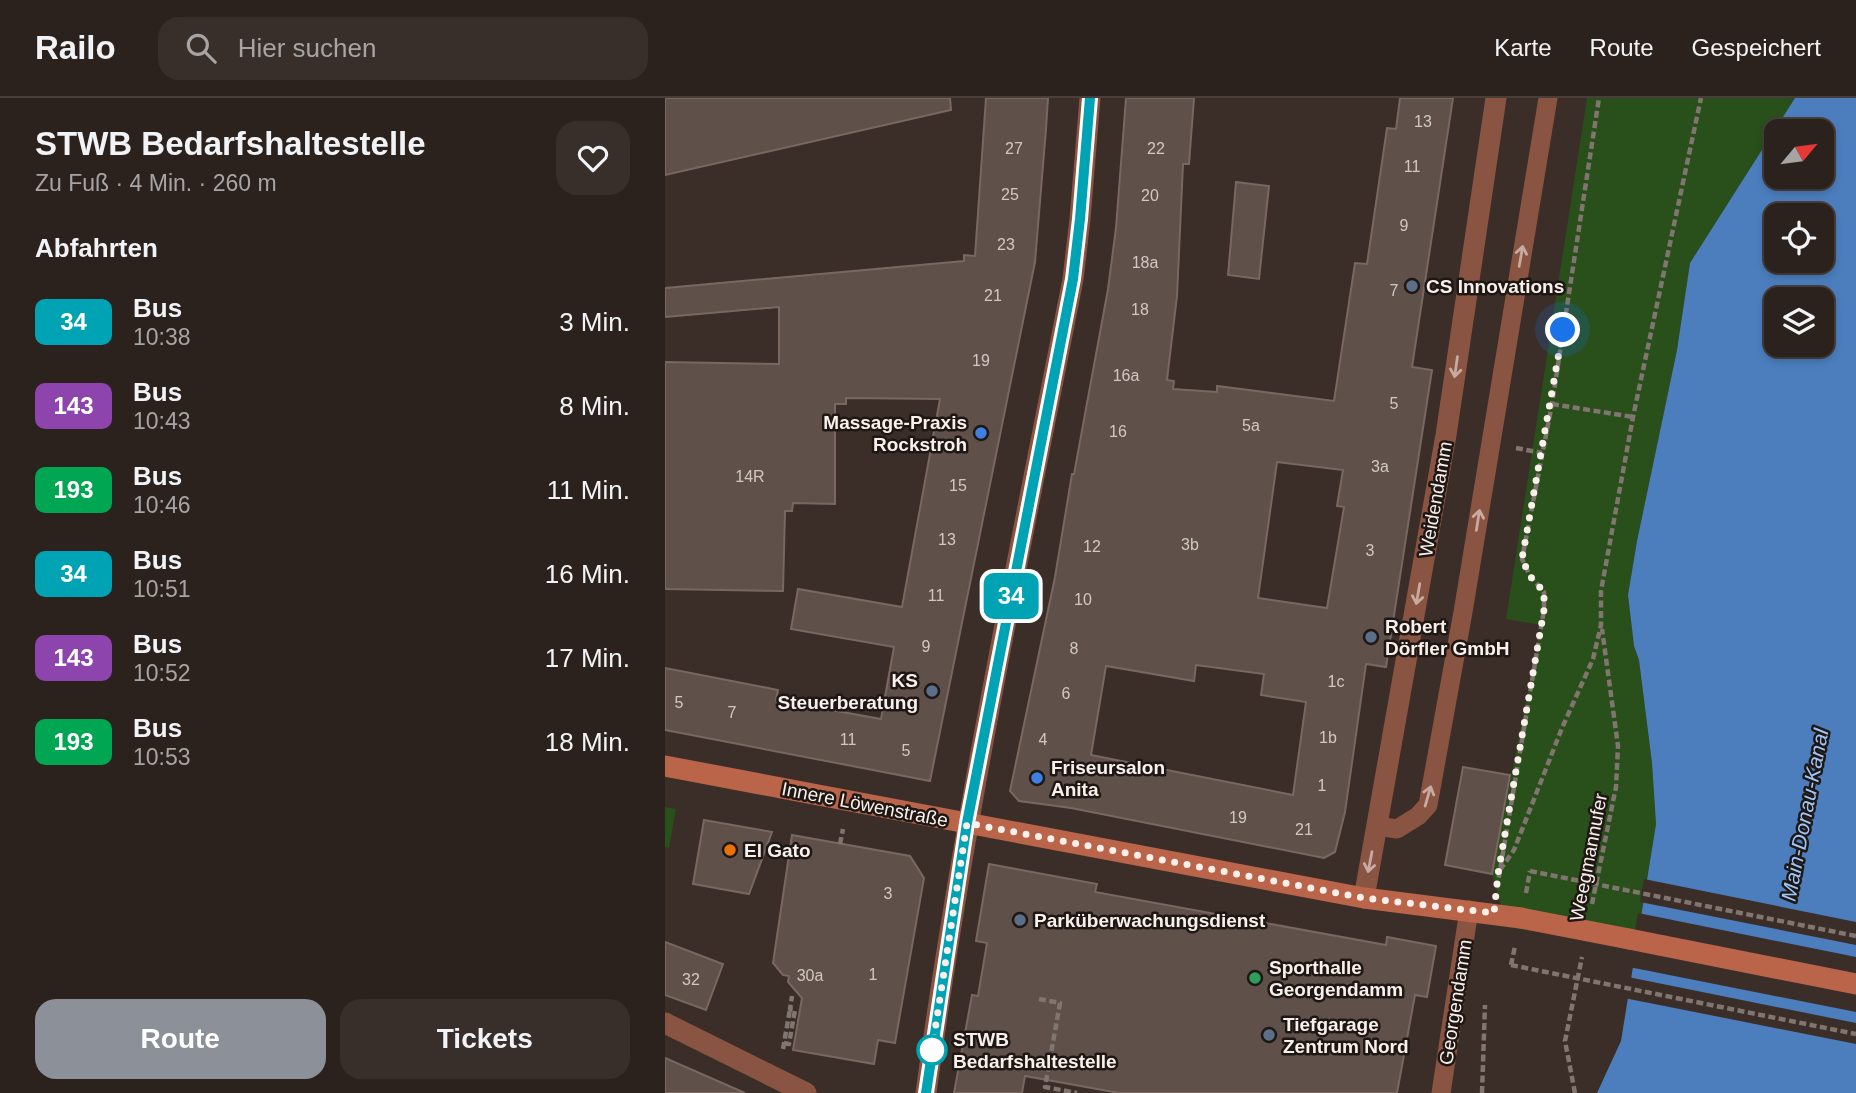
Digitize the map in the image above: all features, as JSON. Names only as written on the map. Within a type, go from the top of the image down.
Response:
[{"type":"street","points":[[926,1093],[967,823],[1073,279],[1090,98]]},
{"type":"street","name":"Weidendamm","points":[[1364,898],[1446,435],[1496,98]]},
{"type":"street","name":"Innere Löwenstraße","points":[[665,766],[1364,898],[1494,913],[1856,984]]},
{"type":"street","points":[[665,1023],[806,1093]]},
{"type":"lane","points":[[1377,826],[1397,829],[1418,816],[1428,804],[1463,612],[1548,98]]},
{"type":"lane","name":"Georgendamm","points":[[1441,1093],[1469,910]]},
{"type":"path","points":[[1494,913],[1498,874],[1544,610],[1544,592],[1530,576],[1522,559],[1552,404],[1599,98]]},
{"type":"path","points":[[1498,874],[1514,850],[1562,728],[1593,659],[1601,625],[1601,591],[1633,417],[1701,98]]},
{"type":"path","points":[[1552,404],[1633,417]]},
{"type":"path","name":"Weegmannufer","points":[[1592,907],[1616,787],[1618,746],[1601,625]]},
{"type":"path","points":[[1530,871],[1856,936]]},
{"type":"path","name":"Weegmannufer","points":[[1574,1093],[1565,1041],[1584,947]]},
{"type":"path","points":[[1511,965],[1856,1034]]},
{"type":"path","points":[[790,1009],[795,1010],[789,1044],[784,1043],[792,996]]},
{"type":"path","points":[[1039,999],[1060,1003],[1045,1087],[1077,1093]]},
{"type":"path","points":[[1482,1093],[1485,1003]]},
{"type":"green space","points":[[1587,98],[1795,98],[1782,119],[1764,119],[1764,147],[1690,263],[1677,350],[1637,541],[1628,595],[1652,763],[1656,824],[1636,947],[1507,927],[1492,874],[1541,625],[1506,619]]},
{"type":"green space","points":[[665,807],[676,809],[669,848],[665,847]]},
{"type":"water","name":"Main-Donau-Kanal","points":[[1795,98],[1856,98],[1856,1093],[1597,1093],[1621,1041],[1656,824],[1652,763],[1628,595],[1677,350],[1690,263],[1764,147],[1764,189],[1834,189],[1834,119],[1782,119]]},
{"type":"pier","points":[[1644,879],[1856,922],[1856,945],[1640,902]]},
{"type":"pier","points":[[1638,913],[1856,957],[1856,1012],[1629,967]]},
{"type":"pier","points":[[1628,977],[1856,1023],[1856,1044],[1624,998]]},
{"type":"building","points":[[665,98],[950,98],[951,110],[665,175]]},
{"type":"building","points":[[986,98],[1048,98],[1046,129],[1035,262],[930,781],[665,730],[665,668],[778,690],[776,700],[881,719],[894,647],[791,629],[798,589],[902,607],[940,399],[846,398],[846,404],[835,404],[835,504],[793,503],[792,511],[785,511],[783,591],[665,589],[665,362],[779,364],[779,307],[665,317],[665,288],[964,261],[964,255],[975,256]]},
{"type":"building","points":[[1126,98],[1194,98],[1189,164],[1183,164],[1177,296],[1167,380],[1174,381],[1173,389],[1217,392],[1217,386],[1334,401],[1355,263],[1367,264],[1387,128],[1396,129],[1400,98],[1453,98],[1412,367],[1432,370],[1386,667],[1366,664],[1345,812],[1335,852],[1324,858],[1071,808],[1019,801],[1010,791],[1055,577],[1108,289],[1116,228]],"holes":[[[1277,462],[1343,470],[1337,506],[1344,507],[1327,608],[1258,598]],[[1196,665],[1264,674],[1261,695],[1306,702],[1293,795],[1091,755],[1106,666],[1194,681]]]},
{"type":"building","points":[[1236,182],[1269,186],[1259,279],[1228,275]]},
{"type":"building","points":[[1463,767],[1510,775],[1492,874],[1445,865]]},
{"type":"building","points":[[704,820],[772,832],[749,894],[693,884]]},
{"type":"building","points":[[792,835],[910,856],[924,878],[895,1043],[878,1040],[874,1064],[793,1050],[802,998],[788,982],[789,976],[783,975],[773,963]]},
{"type":"building","name":"Sporthalle Georgendamm","points":[[989,864],[1097,884],[1095,892],[1386,945],[1387,937],[1436,946],[1427,997],[1415,995],[1397,1093],[1119,1093],[1025,1076],[1022,1093],[954,1093],[972,995],[978,996],[987,943],[976,941]]},
{"type":"building","points":[[665,942],[723,964],[706,1010],[665,995]]},
{"type":"building","points":[[665,1058],[745,1093],[665,1093]]},
{"type":"bus line","name":"34","points":[[926,1093],[967,823],[1073,279],[1090,98]]},
{"type":"place","name":"CS Innovations","points":[[1412,286]]},
{"type":"place","name":"Massage-Praxis Rockstroh","points":[[981,433]]},
{"type":"place","name":"Robert Dörfler GmbH","points":[[1371,637]]},
{"type":"place","name":"KS Steuerberatung","points":[[932,691]]},
{"type":"place","name":"Friseursalon Anita","points":[[1037,778]]},
{"type":"place","name":"El Gato","points":[[730,850]]},
{"type":"place","name":"Parküberwachungsdienst","points":[[1020,920]]},
{"type":"place","name":"Sporthalle Georgendamm","points":[[1255,978]]},
{"type":"place","name":"Tiefgarage Zentrum Nord","points":[[1269,1035]]},
{"type":"place","name":"STWB Bedarfshaltestelle","points":[[932,1050]]},
{"type":"route","points":[[932,1050],[967,823],[1364,898],[1494,913],[1498,874],[1544,610],[1544,592],[1530,576],[1522,559],[1552,404],[1563,330]]}]
